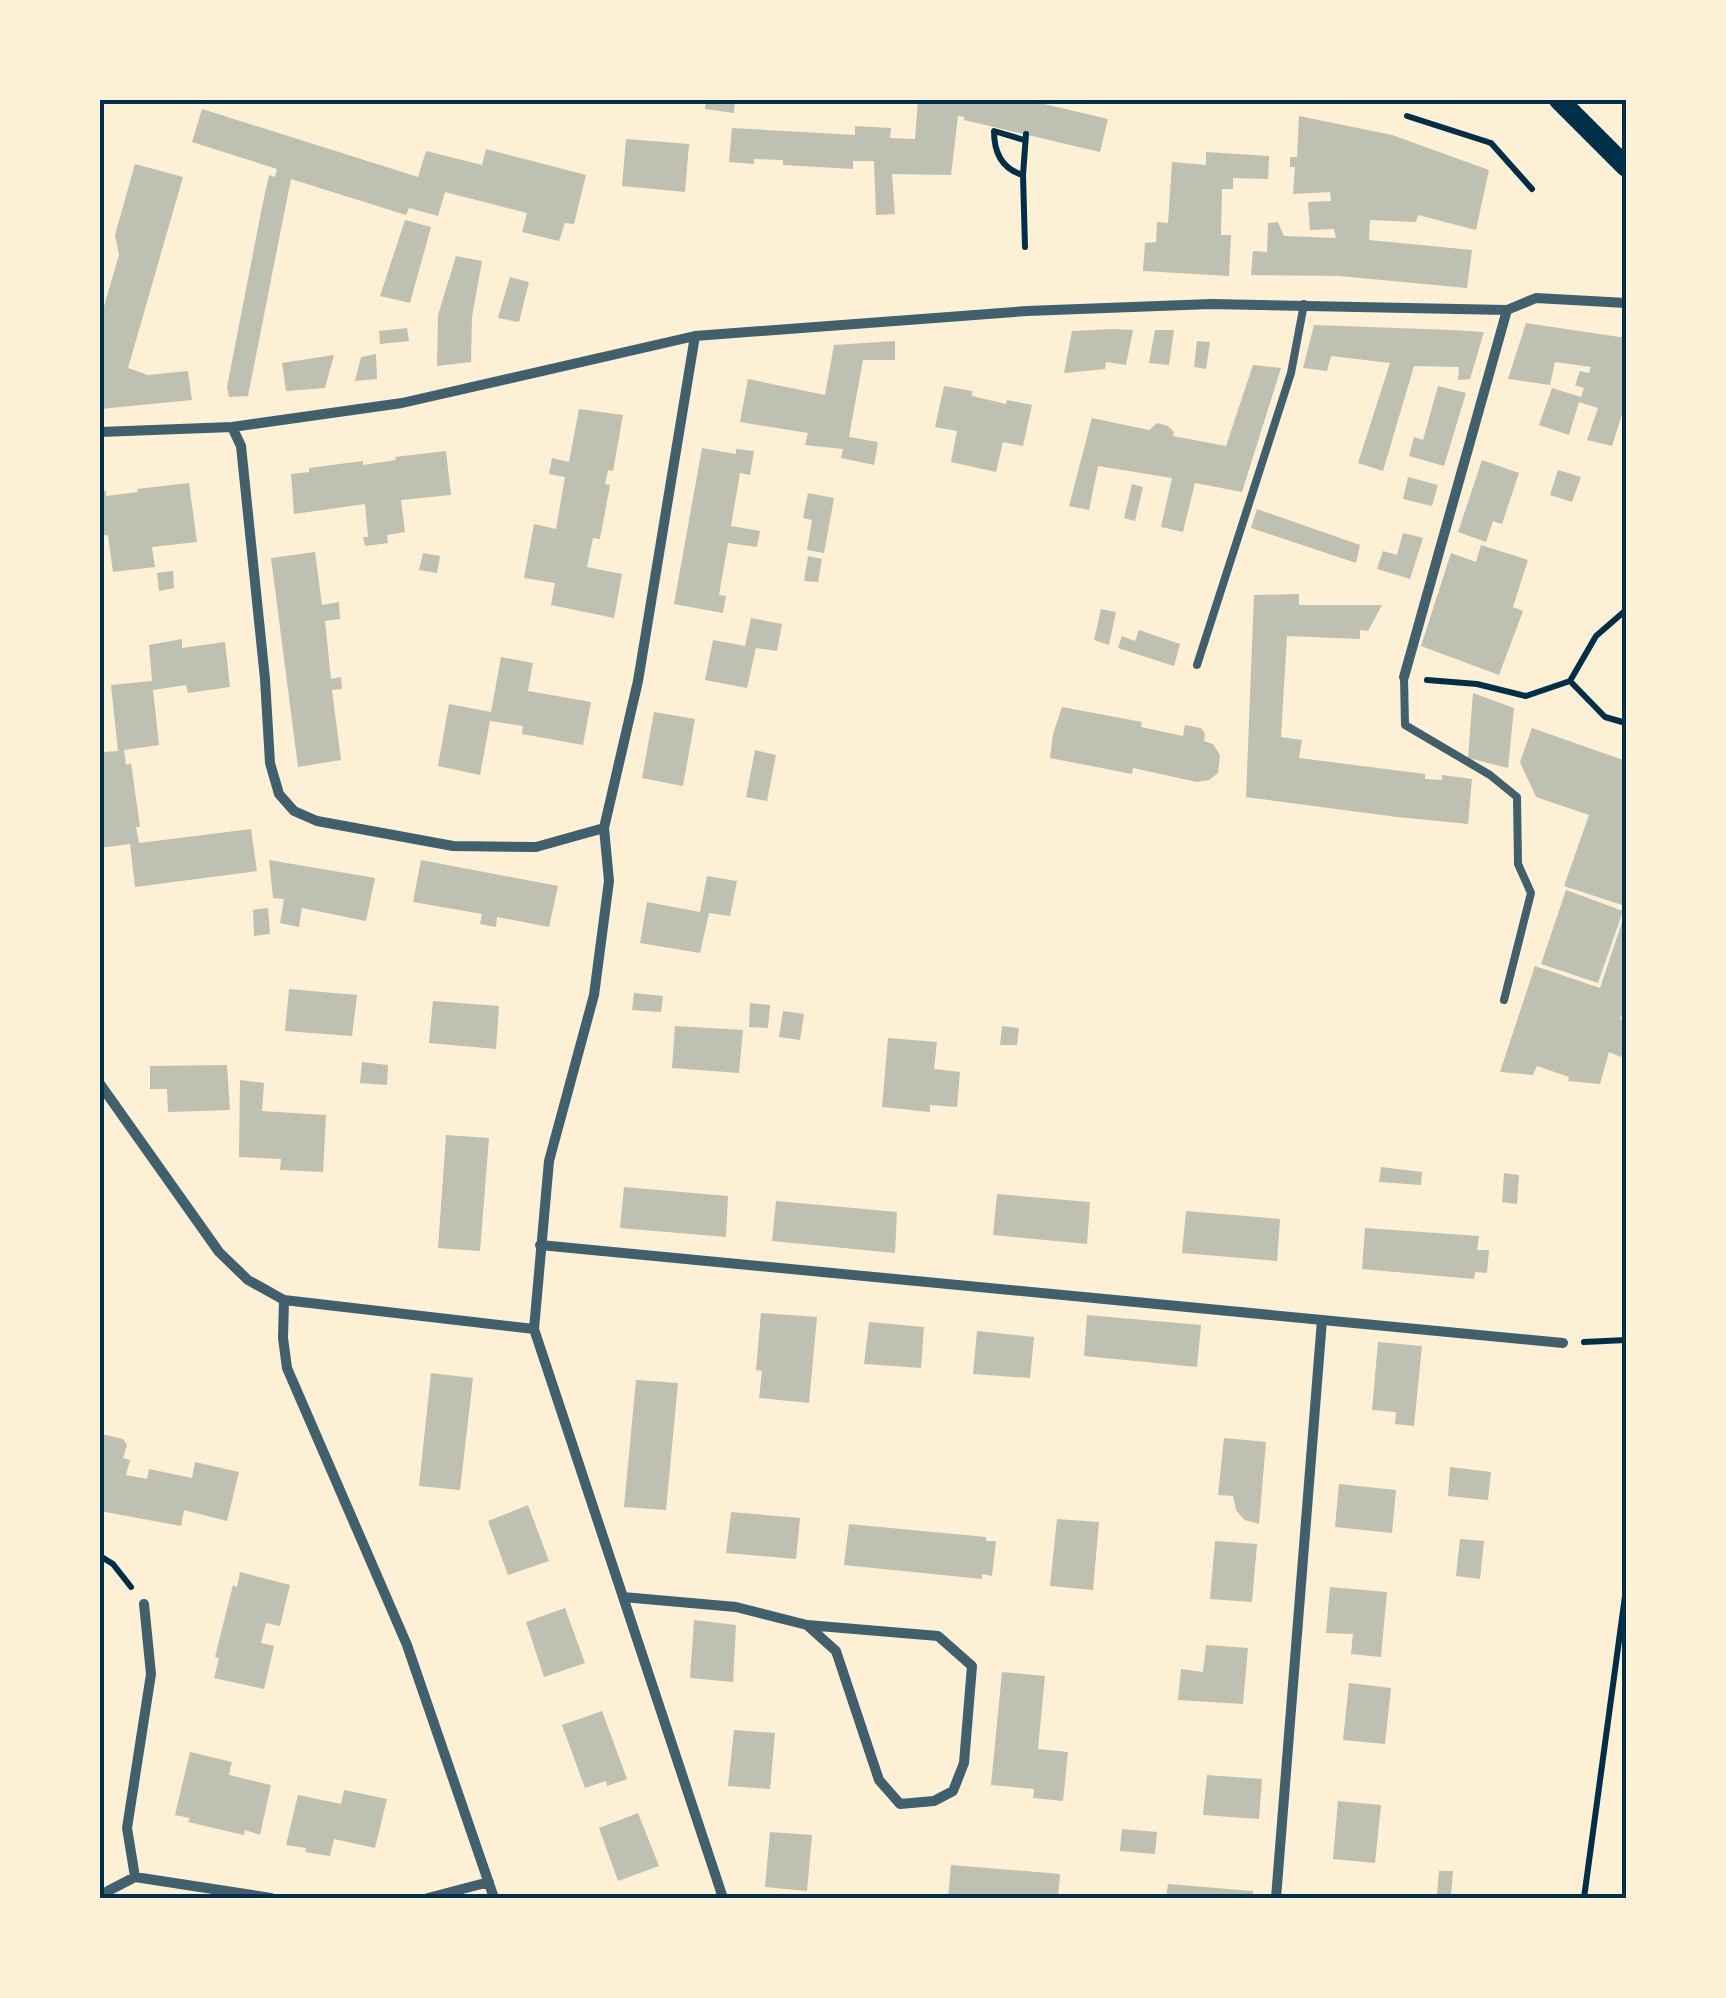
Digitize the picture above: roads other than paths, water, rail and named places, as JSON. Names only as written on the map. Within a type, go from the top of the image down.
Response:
[{"type":"main road","points":[[1560,100],[1626,167]]},
{"type":"street","points":[[100,432],[232,427],[402,403],[695,336],[1027,311],[1211,304],[1507,310],[1536,298],[1626,303]]},
{"type":"street","points":[[1404,678],[1507,310]]},
{"type":"street","points":[[695,336],[638,681],[604,828],[608,881],[594,995],[549,1161],[534,1330],[724,1898]]},
{"type":"street","points":[[232,427],[241,446],[270,763],[279,794],[294,810],[317,822],[453,846],[536,847],[604,828]]},
{"type":"street","points":[[100,1084],[219,1252],[248,1280],[284,1300],[534,1330]]},
{"type":"street","points":[[540,1245],[1563,1343]]},
{"type":"street","points":[[284,1300],[287,1368],[407,1645],[494,1898]]},
{"type":"street","points":[[1276,1898],[1322,1320]]},
{"type":"street","points":[[623,1597],[736,1606],[806,1625],[938,1636],[972,1666],[964,1763],[953,1791],[934,1801],[900,1804],[879,1780],[836,1651],[806,1625]]},
{"type":"street","points":[[135,1878],[127,1828],[151,1674],[144,1604]]},
{"type":"street","points":[[100,1898],[135,1878],[271,1898]]},
{"type":"street","points":[[428,1898],[489,1882]]},
{"type":"lane","points":[[1196,665],[1290,372],[1304,304]]},
{"type":"lane","points":[[1404,678],[1405,725],[1490,775],[1517,796],[1518,864],[1531,893],[1504,1000]]}]
